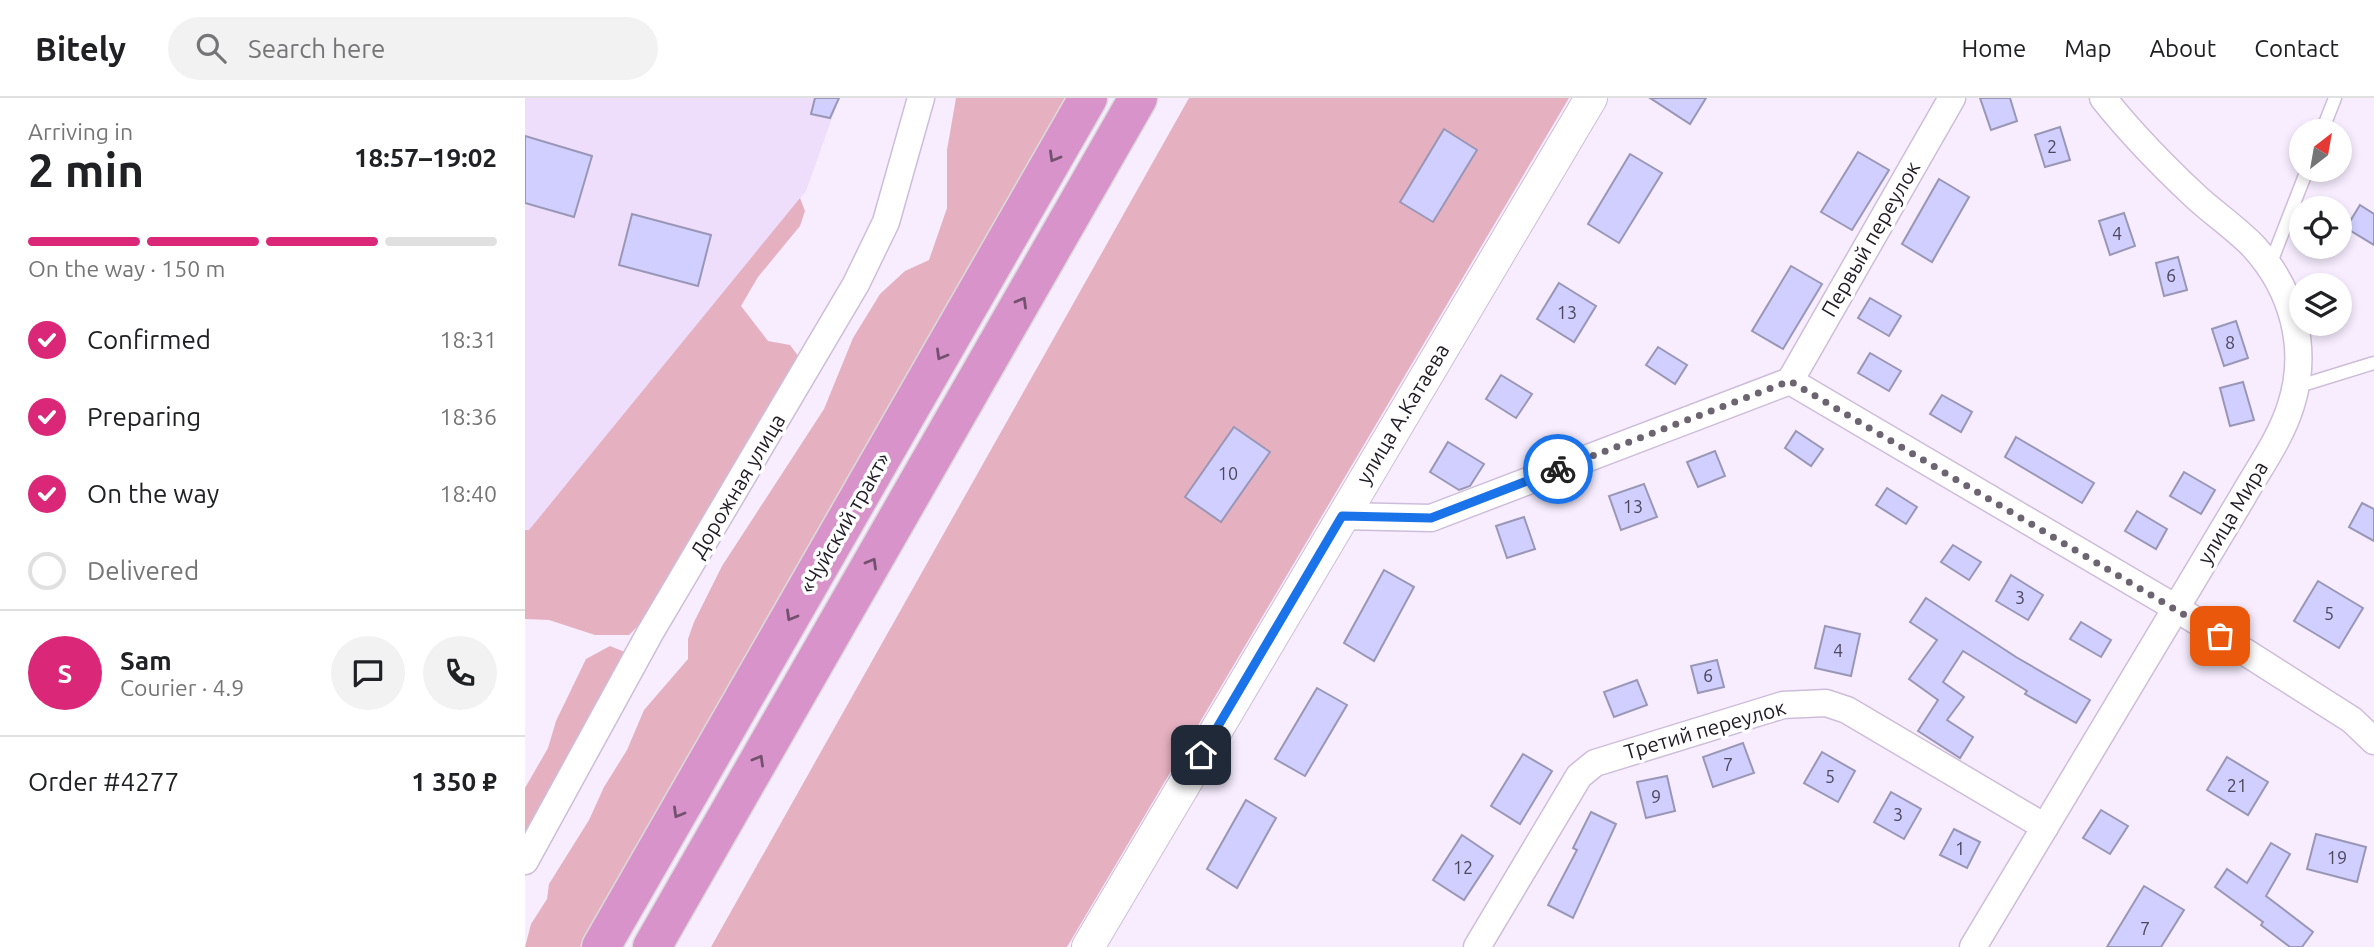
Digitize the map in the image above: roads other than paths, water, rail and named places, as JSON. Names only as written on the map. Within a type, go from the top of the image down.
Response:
[{"type":"highway","name":"«Чуйский тракт»","points":[[601,947],[1088,98]]},
{"type":"highway","name":"«Чуйский тракт»","points":[[652,947],[1138,98]]},
{"type":"street","name":"Дорожная улица","points":[[525,861],[650,634],[856,285],[886,222],[921,98]]},
{"type":"street","name":"улица А.Катаева","points":[[1089,947],[1591,98]]},
{"type":"street","name":"Первый переулок","points":[[1790,381],[1952,98]]},
{"type":"street","name":"улица Мира","points":[[1973,947],[2280,432],[2296,387],[2299,351],[2295,322],[2285,291],[2270,265],[2252,244],[2157,158],[2103,98]]},
{"type":"street","points":[[1342,516],[1431,518],[1790,381],[2176,608],[2373,736]]},
{"type":"street","name":"Третий переулок","points":[[1477,947],[1579,776],[1595,763],[1783,705],[1825,703],[1847,710],[2045,827]]},
{"type":"lane","points":[[2327,119],[2335,98]]},
{"type":"lane","points":[[2270,265],[2302,182]]},
{"type":"lane","points":[[2296,387],[2374,363]]}]
